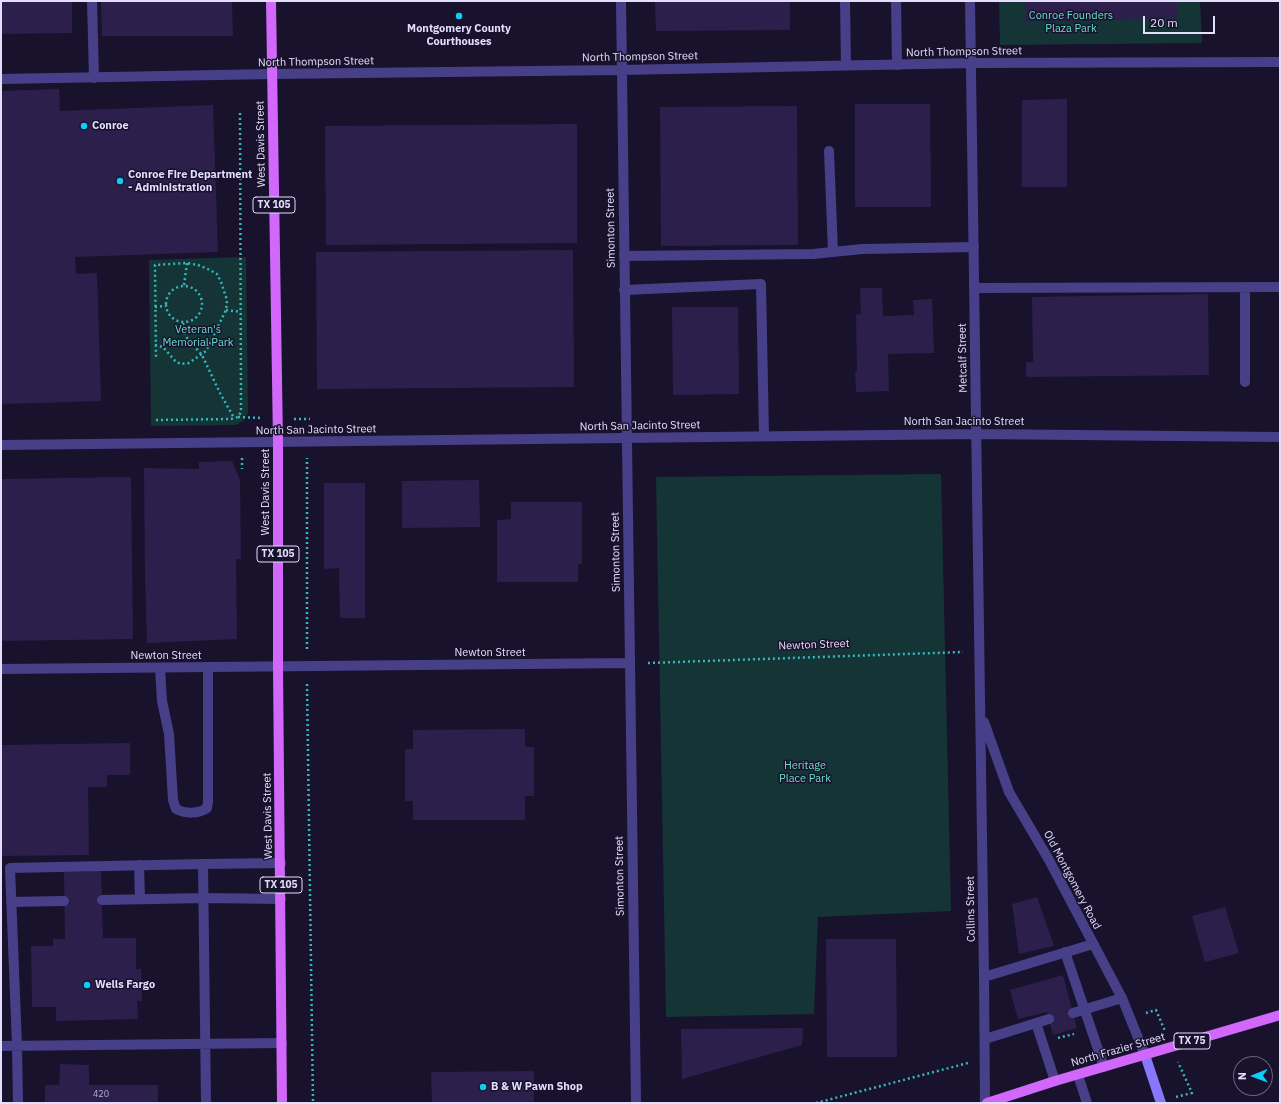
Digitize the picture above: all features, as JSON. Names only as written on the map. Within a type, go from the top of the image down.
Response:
[{"type":"main road","name":"West Davis Street","points":[[271,1],[278,442],[278,666],[282,1103]]},
{"type":"main road","name":"North Frazier Street","points":[[986,1103],[1280,1015]]},
{"type":"main road","points":[[1145,1055],[1161,1103]]},
{"type":"street","points":[[92,1],[94,78]]},
{"type":"street","name":"Simonton Street","points":[[621,1],[636,1103]]},
{"type":"street","points":[[845,1],[846,66]]},
{"type":"street","points":[[896,1],[896,65]]},
{"type":"street","name":"Metcalf Street","points":[[970,1],[981,714]]},
{"type":"street","name":"North Thompson Street","points":[[1,79],[621,70],[972,63],[1280,62]]},
{"type":"street","points":[[829,151],[833,252]]},
{"type":"street","points":[[624,256],[813,254],[862,249],[974,247]]},
{"type":"street","points":[[624,290],[761,284],[764,436]]},
{"type":"street","points":[[974,288],[1280,288]]},
{"type":"street","points":[[1245,288],[1246,382]]},
{"type":"street","name":"North San Jacinto Street","points":[[1,445],[976,434],[1280,437]]},
{"type":"street","name":"Newton Street","points":[[1,669],[630,664]]},
{"type":"street","points":[[160,668],[162,701],[169,734],[173,800],[176,809],[181,812],[202,812],[207,808],[208,802],[208,667]]},
{"type":"street","name":"Old Montgomery Road","points":[[981,714],[1009,792],[1049,860],[1122,998],[1145,1055]]},
{"type":"street","name":"Collins Street","points":[[981,714],[986,1103]]},
{"type":"street","points":[[18,1103],[11,902],[6,868],[281,863]]},
{"type":"street","points":[[203,864],[206,1103]]},
{"type":"street","points":[[139,865],[140,899]]},
{"type":"street","points":[[102,900],[204,898],[281,899]]},
{"type":"street","points":[[11,902],[64,901]]},
{"type":"street","points":[[984,977],[1093,944]]},
{"type":"street","points":[[1065,952],[1104,1067]]},
{"type":"street","points":[[1074,1013],[1122,998]]},
{"type":"street","points":[[985,1039],[1049,1019]]},
{"type":"street","points":[[1036,1023],[1055,1082]]},
{"type":"street","points":[[1,1046],[282,1043]]},
{"type":"street","points":[[1078,1075],[1087,1103]]},
{"type":"path","points":[[156,420],[234,418],[238,417],[241,412],[240,110]]},
{"type":"path","points":[[184,285],[187,263]]},
{"type":"path","points":[[155,345],[163,347],[173,360],[181,364],[189,363],[206,351],[226,310],[227,300],[217,274],[198,264],[187,263],[155,265],[155,345],[156,359]]},
{"type":"path","points":[[184,285],[193,287],[199,293],[202,302],[201,312],[197,319],[183,323],[170,317],[166,306],[169,294],[178,287],[184,285]]},
{"type":"path","points":[[156,307],[166,306]]},
{"type":"path","points":[[226,310],[240,312]]},
{"type":"path","points":[[183,323],[184,333],[202,355],[234,418]]},
{"type":"path","points":[[308,442],[306,561],[313,1103]]},
{"type":"path","name":"Newton Street","points":[[630,664],[979,652]]},
{"type":"path","points":[[1042,1042],[1092,1030]]},
{"type":"path","points":[[816,1103],[985,1059]]},
{"type":"green space","name":"Conroe Founders Plaza Park","points":[[999,1],[1200,1],[1202,43],[1000,45]]},
{"type":"green space","name":"Veteran's Memorial Park","points":[[246,257],[248,413],[243,421],[236,425],[151,426],[149,260]]},
{"type":"green space","name":"Heritage Place Park","points":[[941,474],[951,911],[818,917],[814,1014],[666,1017],[656,477]]},
{"type":"building","points":[[1,1],[72,1],[72,33],[1,34]]},
{"type":"building","points":[[101,1],[232,1],[233,36],[102,36]]},
{"type":"building","points":[[655,1],[790,1],[790,30],[656,31]]},
{"type":"building","points":[[1025,1],[1177,1],[1178,18],[1026,22]]},
{"type":"building","points":[[59,89],[60,111],[213,105],[218,252],[75,257],[76,274],[97,273],[101,401],[1,404],[1,91]]},
{"type":"building","points":[[1067,99],[1067,187],[1022,187],[1022,100]]},
{"type":"building","points":[[855,104],[930,104],[931,207],[855,207]]},
{"type":"building","points":[[797,106],[798,245],[661,246],[660,107]]},
{"type":"building","points":[[577,124],[577,243],[326,245],[325,126]]},
{"type":"building","points":[[573,250],[574,387],[317,389],[316,252]]},
{"type":"building","points":[[860,288],[882,288],[883,316],[914,315],[913,300],[932,299],[934,353],[888,354],[889,391],[856,392],[856,315],[861,314]]},
{"type":"building","points":[[1208,294],[1209,375],[1026,377],[1026,362],[1033,362],[1032,297]]},
{"type":"building","points":[[672,307],[738,307],[739,394],[673,395]]},
{"type":"building","points":[[232,461],[240,480],[241,559],[236,559],[237,639],[147,643],[144,468],[199,469],[199,462]]},
{"type":"building","points":[[131,477],[133,639],[1,641],[1,479]]},
{"type":"building","points":[[479,480],[480,527],[402,528],[402,481]]},
{"type":"building","points":[[324,483],[365,483],[365,618],[340,618],[339,568],[324,569]]},
{"type":"building","points":[[511,502],[582,502],[582,564],[578,564],[578,582],[497,582],[497,520],[511,519]]},
{"type":"building","points":[[525,729],[525,747],[534,747],[534,796],[525,796],[525,820],[413,820],[413,801],[405,801],[405,749],[413,749],[413,730]]},
{"type":"building","points":[[130,743],[130,775],[107,775],[107,787],[88,787],[89,855],[1,856],[1,745]]},
{"type":"building","name":"Wells Fargo","points":[[101,871],[103,938],[136,938],[136,969],[141,969],[142,1001],[137,1001],[138,1019],[56,1021],[56,1007],[32,1007],[31,946],[53,946],[53,939],[65,939],[64,872]]},
{"type":"building","points":[[1037,897],[1054,946],[1019,954],[1012,904]]},
{"type":"building","points":[[1225,907],[1239,953],[1205,962],[1192,916]]},
{"type":"building","points":[[826,939],[896,939],[897,1057],[827,1057]]},
{"type":"building","points":[[1063,975],[1077,1028],[1053,1035],[1047,1012],[1018,1019],[1010,990]]},
{"type":"building","points":[[803,1028],[802,1045],[682,1079],[681,1029]]},
{"type":"building","points":[[60,1064],[89,1065],[89,1085],[158,1085],[158,1103],[45,1103],[45,1085],[59,1085]]},
{"type":"building","name":"B & W Pawn Shop","points":[[534,1071],[534,1103],[432,1103],[431,1072]]},
{"type":"place","name":"Montgomery County Courthouses","points":[[459,16]]},
{"type":"place","name":"Conroe","points":[[84,126]]},
{"type":"place","name":"Conroe Fire Department - Administration","points":[[120,181]]},
{"type":"place","name":"Wells Fargo","points":[[87,985]]},
{"type":"place","name":"B & W Pawn Shop","points":[[483,1087]]}]
